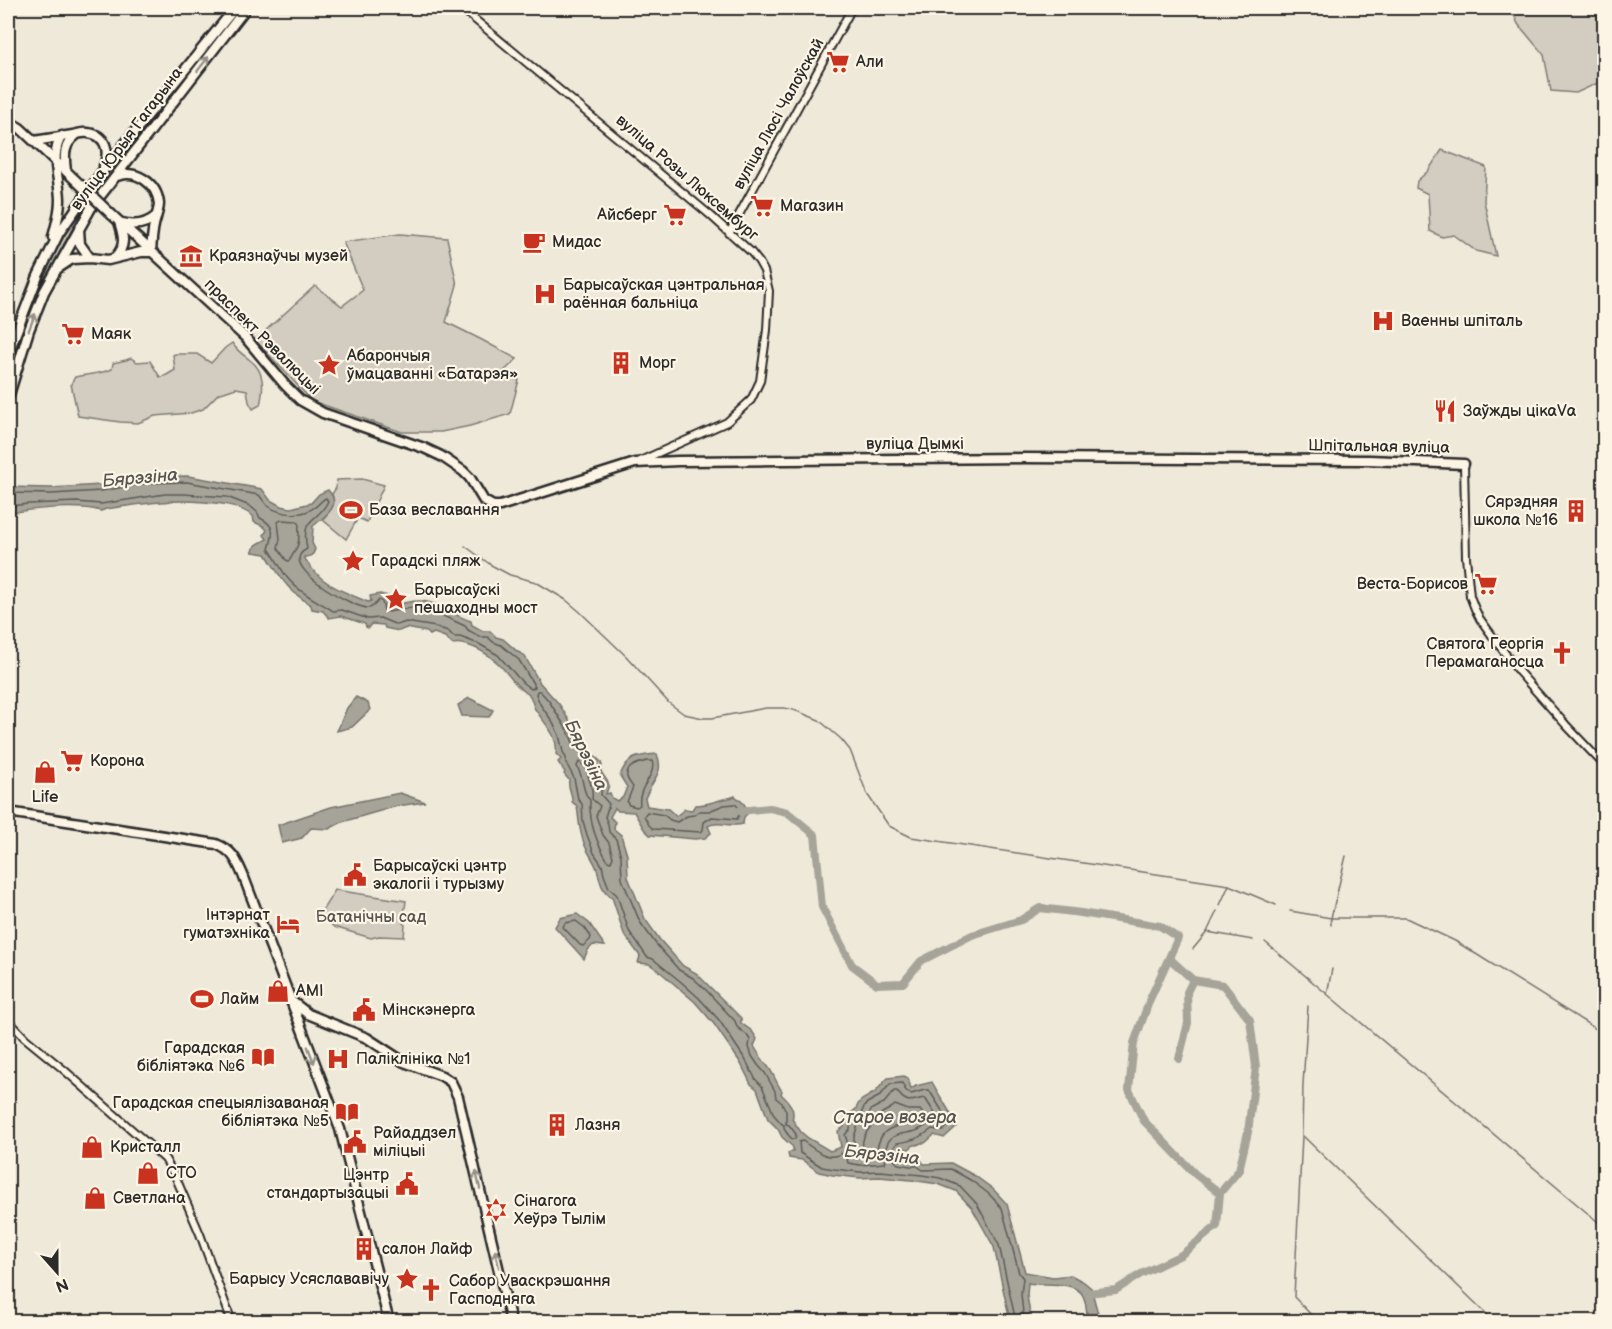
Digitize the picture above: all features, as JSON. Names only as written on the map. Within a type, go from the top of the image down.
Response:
[{"type":"main road","name":"вуліца Юрыя Гагарына","points":[[8,354],[38,276],[59,233],[102,172],[235,8]]},
{"type":"main road","name":"вуліца Юрыя Гагарына","points":[[8,398],[29,330],[44,292],[91,208],[246,8]]},
{"type":"main road","name":"праспект Рэвалюцыі","points":[[8,121],[20,128],[245,337],[300,400],[323,413],[441,456],[463,471],[484,501],[493,506]]},
{"type":"main road","points":[[34,141],[82,133],[94,134],[104,142],[107,153],[102,172]]},
{"type":"main road","points":[[67,172],[65,149],[68,142],[76,135]]},
{"type":"main road","points":[[48,258],[59,213],[56,151],[62,136]]},
{"type":"main road","points":[[104,142],[128,140]]},
{"type":"main road","points":[[135,151],[134,161],[138,175]]},
{"type":"main road","points":[[55,271],[72,259],[90,258],[103,261],[141,252],[151,252],[159,203],[156,193],[138,175],[126,173],[116,176]]},
{"type":"main road","points":[[115,218],[131,225],[141,224],[156,216]]},
{"type":"main road","points":[[115,218],[124,241],[122,250],[116,258]]},
{"type":"main road","points":[[79,229],[80,244],[90,258]]},
{"type":"main road","name":"вуліца Дымкі","points":[[635,463],[1012,458],[1152,460]]},
{"type":"main road","name":"Шпітальная вуліца","points":[[1152,460],[1290,459],[1464,464]]},
{"type":"main road","name":"вуліца Розы Люксембург","points":[[493,506],[500,506],[635,463]]},
{"type":"main road","points":[[8,812],[216,844],[231,853],[243,875],[340,1129],[389,1322]]},
{"type":"main road","points":[[290,1000],[308,1014],[367,1038],[405,1062],[447,1078],[454,1088],[511,1322]]},
{"type":"main road","points":[[300,1026],[301,1019],[308,1014]]},
{"type":"street","name":"вуліца Розы Люксембург","points":[[461,8],[729,232],[759,262],[767,281],[768,321],[760,381],[751,400],[727,422],[635,463]]},
{"type":"street","name":"вуліца Люсі Чалоўскай","points":[[729,232],[852,8]]},
{"type":"street","points":[[674,447],[678,461]]},
{"type":"street","name":"Шпітальная вуліца","points":[[1464,464],[1470,596],[1480,619],[1518,671],[1605,765]]},
{"type":"street","points":[[8,1020],[25,1038],[165,1159],[176,1178],[200,1234],[232,1322]]},
{"type":"green space","points":[[1511,8],[1597,8],[1600,82],[1576,93],[1551,91],[1544,55],[1518,24]]},
{"type":"green space","points":[[161,105],[141,136],[81,212],[44,281],[19,345],[17,343],[41,280],[78,210]]},
{"type":"green space","points":[[1442,150],[1486,167],[1484,201],[1496,256],[1476,251],[1454,235],[1442,237],[1430,231],[1428,194],[1416,188],[1417,181],[1428,171]]},
{"type":"green space","points":[[400,234],[447,238],[457,285],[446,322],[517,359],[499,376],[519,380],[510,414],[441,432],[402,432],[312,401],[255,340],[315,286],[342,306],[363,290],[343,242]]},
{"type":"green space","points":[[232,343],[255,364],[261,375],[263,386],[260,405],[253,409],[247,390],[236,388],[218,394],[203,409],[191,413],[155,416],[138,423],[78,416],[71,384],[75,377],[108,371],[112,369],[113,363],[131,358],[137,362],[150,361],[160,377],[165,376],[175,370],[173,355],[175,354],[197,354],[211,363]]},
{"type":"green space","name":"База веславання","points":[[362,479],[384,485],[367,522],[358,518],[346,539],[323,520],[332,508],[332,494],[337,480]]},
{"type":"green space","name":"Батанічны сад","points":[[335,890],[406,901],[404,937],[371,938],[334,927],[320,914]]},
{"type":"water","points":[[188,476],[262,489],[270,500],[291,508],[311,503],[319,494],[328,490],[334,501],[333,506],[327,515],[313,526],[312,543],[315,549],[311,556],[304,557],[316,573],[331,585],[368,602],[371,601],[370,596],[380,594],[388,596],[389,607],[407,602],[424,601],[471,621],[472,625],[483,631],[490,631],[496,637],[503,639],[524,655],[540,683],[559,704],[575,730],[578,741],[601,762],[600,769],[609,785],[606,794],[610,793],[617,801],[623,797],[627,787],[620,776],[626,764],[634,758],[657,754],[659,770],[645,798],[647,806],[668,809],[676,816],[685,809],[692,810],[695,805],[708,804],[735,796],[741,801],[748,813],[744,817],[743,824],[712,824],[708,826],[711,833],[705,838],[695,839],[650,835],[634,812],[618,811],[615,808],[610,817],[615,822],[614,829],[621,835],[627,855],[628,877],[645,919],[683,966],[696,973],[741,1018],[741,1023],[752,1031],[757,1039],[754,1046],[782,1091],[781,1094],[791,1105],[792,1119],[808,1138],[830,1151],[841,1147],[838,1131],[844,1127],[847,1116],[888,1078],[904,1076],[908,1078],[911,1089],[932,1082],[957,1126],[944,1138],[934,1135],[925,1143],[914,1145],[909,1149],[900,1148],[899,1158],[920,1159],[924,1164],[951,1163],[993,1189],[1007,1204],[1025,1272],[1053,1277],[1071,1275],[1084,1282],[1091,1288],[1097,1310],[1104,1321],[1089,1321],[1084,1297],[1071,1287],[1028,1283],[1027,1295],[1031,1321],[1010,1321],[994,1247],[972,1208],[956,1191],[938,1184],[911,1180],[833,1175],[819,1172],[802,1160],[789,1158],[788,1153],[793,1151],[793,1147],[768,1119],[757,1089],[751,1084],[740,1062],[714,1024],[695,1002],[658,970],[649,964],[638,963],[640,956],[624,934],[612,897],[603,888],[596,866],[584,843],[577,806],[572,802],[569,780],[558,762],[561,759],[556,754],[553,736],[535,709],[530,696],[490,657],[468,645],[452,644],[445,637],[434,633],[430,635],[427,632],[406,628],[399,631],[385,628],[384,625],[371,624],[368,628],[365,624],[341,616],[329,618],[323,611],[312,609],[311,605],[285,582],[266,554],[252,552],[256,545],[267,539],[264,535],[267,530],[254,522],[253,516],[235,507],[179,501],[101,511],[68,508],[8,513],[8,487],[51,488],[101,485],[147,477]]},
{"type":"water","points":[[356,697],[368,703],[370,710],[352,727],[337,731],[347,708]]},
{"type":"water","points":[[469,698],[493,710],[489,717],[462,716],[458,705]]},
{"type":"water","points":[[400,793],[425,802],[397,806],[342,822],[329,829],[311,828],[302,838],[282,843],[278,825],[331,807]]},
{"type":"water","points":[[577,914],[589,923],[605,946],[593,945],[584,959],[555,927],[560,918]]},
{"type":"waterway","points":[[465,546],[491,565],[510,575],[536,582],[566,600],[626,656],[669,703],[684,714],[712,718],[766,708],[784,708],[819,720],[850,750],[867,794],[889,826],[911,837],[1229,885]]},
{"type":"waterway","points":[[739,811],[770,808],[787,812],[815,835],[822,907],[852,965],[877,984],[903,983],[921,961],[972,935],[1021,920],[1040,908],[1160,926],[1178,938],[1150,999],[1134,1043],[1129,1090],[1144,1121],[1195,1174],[1220,1193],[1217,1226],[1181,1255],[1141,1274],[1116,1290],[1087,1293]]},
{"type":"waterway","points":[[1346,856],[1331,918],[1406,918],[1455,941],[1604,1034]]},
{"type":"waterway","points":[[1220,905],[1229,885],[1276,905]]},
{"type":"waterway","points":[[1207,932],[1217,911]]},
{"type":"waterway","points":[[1290,911],[1331,918],[1331,925]]},
{"type":"waterway","points":[[1193,949],[1207,932],[1253,940]]},
{"type":"waterway","points":[[1265,942],[1327,994],[1332,969]]},
{"type":"waterway","points":[[1169,958],[1193,980],[1223,985],[1250,1020],[1256,1067],[1248,1132],[1239,1170],[1220,1193]]},
{"type":"waterway","points":[[1179,1059],[1188,1023],[1187,992],[1193,980]]},
{"type":"waterway","points":[[1327,994],[1604,1227]]},
{"type":"waterway","points":[[1308,1006],[1302,1135],[1495,1322]]},
{"type":"waterway","points":[[1302,1136],[1294,1297],[1318,1322]]},
{"type":"place","name":"Али","points":[[838,62]]},
{"type":"place","name":"Магазин","points":[[762,206]]},
{"type":"place","name":"Айсберг","points":[[675,215]]},
{"type":"place","name":"Мидас","points":[[534,242]]},
{"type":"place","name":"Краязнаўчы музей","points":[[191,256]]},
{"type":"place","name":"Барысаўская цэнтральная раённая бальніца","points":[[545,294]]},
{"type":"place","name":"Ваенны шпіталь","points":[[1383,321]]},
{"type":"place","name":"Маяк","points":[[73,334]]},
{"type":"place","name":"Морг","points":[[621,363]]},
{"type":"place","name":"Абарончыя ўмацаванні «Батарэя»","points":[[329,365]]},
{"type":"place","name":"Заўжды цікаVа","points":[[1445,411]]},
{"type":"place","name":"База веславання","points":[[351,510]]},
{"type":"place","name":"Сярэдняя школа №16","points":[[1576,511]]},
{"type":"place","name":"Гарадскі пляж","points":[[353,561]]},
{"type":"place","name":"Веста-Борисов","points":[[1486,584]]},
{"type":"place","name":"Барысаўскі пешаходны мост","points":[[396,599]]},
{"type":"place","name":"Святога Георгія Перамаганосца","points":[[1562,653]]},
{"type":"place","name":"Корона","points":[[72,761]]},
{"type":"place","name":"Life","points":[[45,772]]},
{"type":"place","name":"Барысаўскі цэнтр экалогіі і турызму","points":[[355,875]]},
{"type":"place","name":"Інтэрнат гуматэхніка","points":[[288,924]]},
{"type":"place","name":"АМІ","points":[[278,991]]},
{"type":"place","name":"Лайм","points":[[202,999]]},
{"type":"place","name":"Мінскэнерга","points":[[364,1010]]},
{"type":"place","name":"Гарадская бібліятэка №6","points":[[263,1057]]},
{"type":"place","name":"Паліклініка №1","points":[[338,1059]]},
{"type":"place","name":"Гарадская спецыялізаваная бібліятэка №5","points":[[347,1112]]},
{"type":"place","name":"Лазня","points":[[557,1125]]},
{"type":"place","name":"Райаддзел міліцыі","points":[[355,1142]]},
{"type":"place","name":"Кристалл","points":[[92,1147]]},
{"type":"place","name":"СТО","points":[[148,1173]]},
{"type":"place","name":"Цэнтр стандартызацыі","points":[[407,1184]]},
{"type":"place","name":"Светлана","points":[[95,1198]]},
{"type":"place","name":"Сінагога Хеўрэ Тылім","points":[[496,1210]]},
{"type":"place","name":"салон Лайф","points":[[364,1249]]},
{"type":"place","name":"Барысу Усяслававічу","points":[[407,1279]]},
{"type":"place","name":"Сабор Уваскрэшання Гасподняга","points":[[431,1290]]},
{"type":"water label","name":"Бярэзіна","points":[[140,478]]},
{"type":"water label","name":"Бярэзіна","points":[[586,755]]},
{"type":"water label","name":"Старое возера","points":[[895,1117]]},
{"type":"water label","name":"Бярэзіна","points":[[882,1155]]}]
